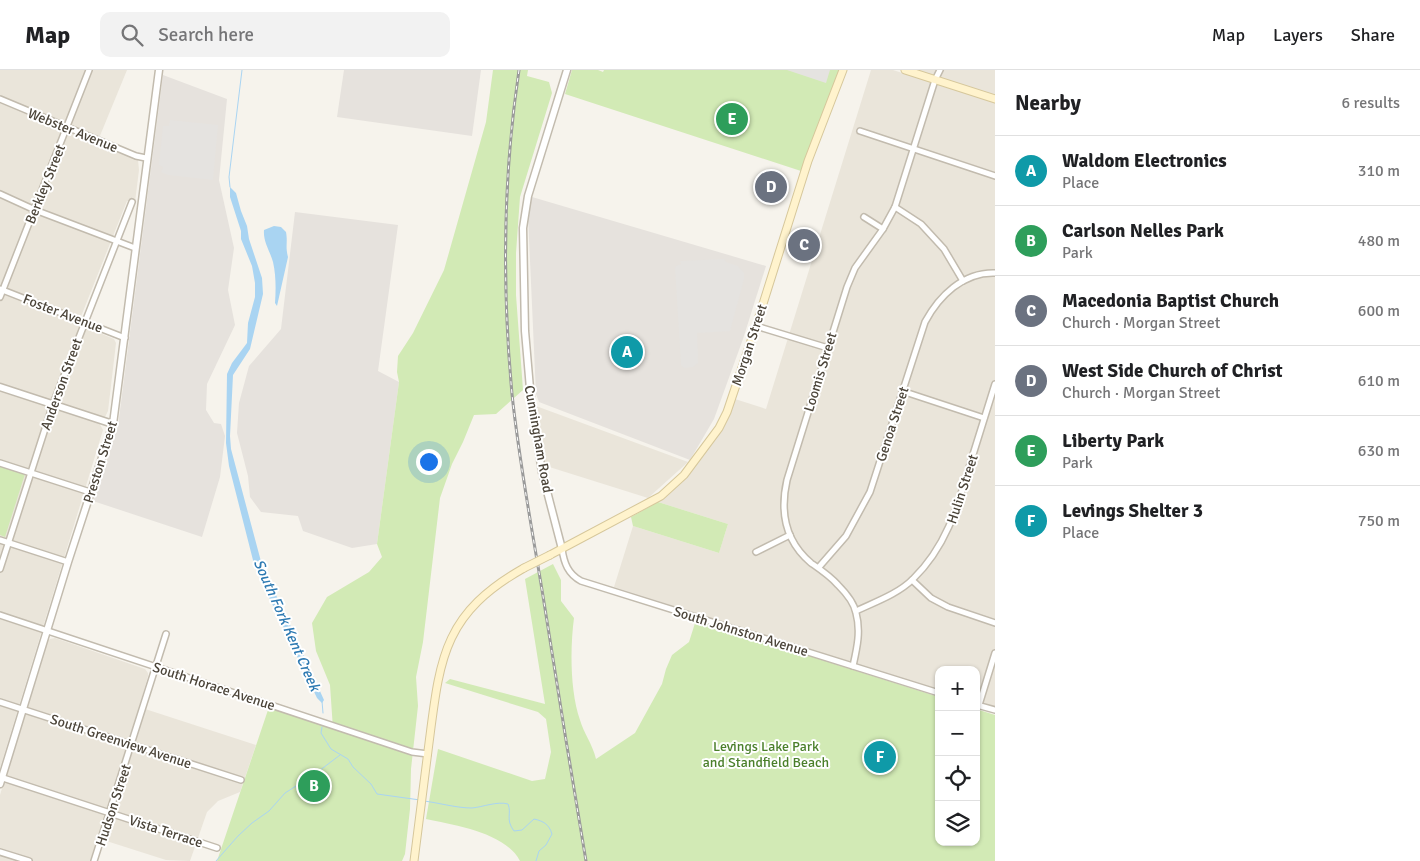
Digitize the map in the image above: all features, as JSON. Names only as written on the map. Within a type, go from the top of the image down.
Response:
[{"type":"main road","name":"Morgan Street","points":[[562,549],[655,500],[684,475],[719,428],[727,412],[756,326],[808,161],[843,70]]},
{"type":"main road","points":[[905,70],[995,99]]},
{"type":"main road","points":[[414,861],[439,674],[444,655],[453,636],[464,617],[484,594],[499,582],[562,549]]},
{"type":"street","name":"Berkley Street","points":[[0,297],[1,289],[35,210],[89,70]]},
{"type":"street","name":"Preston Street","points":[[1,780],[90,492],[114,424],[146,158],[159,70]]},
{"type":"street","name":"Cunningham Road","points":[[562,549],[542,472],[531,400],[525,331],[523,228],[528,196],[566,70]]},
{"type":"street","name":"Loomis Street","points":[[853,666],[859,642],[856,611],[846,593],[800,550],[790,535],[784,518],[783,498],[847,287],[856,268],[895,207],[935,80],[940,70]]},
{"type":"street","name":"Webster Avenue","points":[[0,100],[136,156],[146,158]]},
{"type":"street","points":[[860,131],[995,176]]},
{"type":"street","points":[[0,194],[35,210],[135,248]]},
{"type":"street","name":"Anderson Street","points":[[0,568],[53,404],[132,202]]},
{"type":"street","points":[[895,207],[921,224],[944,249],[963,281]]},
{"type":"street","points":[[864,217],[882,230]]},
{"type":"street","name":"Genoa Street","points":[[818,567],[846,536],[870,492],[902,391],[932,309],[943,296],[963,281],[988,272],[995,273]]},
{"type":"street","name":"Foster Avenue","points":[[1,289],[125,338]]},
{"type":"street","points":[[756,326],[828,348]]},
{"type":"street","name":"Hulin Street","points":[[856,611],[880,600],[912,580],[928,562],[943,540],[955,516],[995,384]]},
{"type":"street","points":[[0,387],[114,424]]},
{"type":"street","points":[[902,391],[984,418]]},
{"type":"street","points":[[0,463],[90,492]]},
{"type":"street","points":[[756,552],[790,535]]},
{"type":"street","points":[[0,540],[68,562]]},
{"type":"street","name":"South Johnston Avenue","points":[[562,549],[566,566],[573,577],[581,581],[935,692]]},
{"type":"street","points":[[912,580],[931,598],[995,623]]},
{"type":"street","name":"South Horace Avenue","points":[[0,615],[412,752],[428,754]]},
{"type":"street","name":"Hudson Street","points":[[94,861],[166,634]]},
{"type":"street","points":[[980,699],[995,653]]},
{"type":"street","name":"South Greenview Avenue","points":[[0,702],[241,780]]},
{"type":"street","points":[[980,706],[995,710]]},
{"type":"street","name":"Vista Terrace","points":[[1,780],[217,848]]},
{"type":"street","points":[[0,852],[29,861]]},
{"type":"shaded area","points":[[0,70],[127,70],[97,143],[138,160],[139,170],[135,202],[127,201],[78,324],[114,339],[116,343],[108,411],[105,417],[0,384]]},
{"type":"shaded area","points":[[344,70],[481,70],[472,136],[337,117]]},
{"type":"shaded area","points":[[787,70],[830,70],[826,83]]},
{"type":"shaded area","points":[[871,70],[893,70],[995,103],[995,708],[980,703],[980,666],[935,666],[935,689],[614,587],[633,526],[719,553],[728,524],[658,502],[700,460],[722,429],[735,399],[766,409]]},
{"type":"shaded area","points":[[916,70],[995,70],[995,96]]},
{"type":"shaded area","points":[[163,75],[227,99],[219,180],[234,248],[228,290],[235,325],[207,384],[206,410],[214,423],[221,424],[225,436],[220,477],[202,537],[93,501],[118,426]]},
{"type":"shaded area","points":[[170,120],[218,125],[213,180],[168,175],[161,172],[163,167],[159,165],[163,126],[169,126]]},
{"type":"shaded area","points":[[532,197],[766,266],[743,339],[714,419],[690,460],[539,402],[536,394],[528,216]]},
{"type":"shaded area","points":[[295,212],[398,225],[378,371],[399,382],[377,544],[352,548],[303,531],[298,516],[261,512],[250,497],[248,476],[237,433],[239,403],[249,366],[281,329]]},
{"type":"shaded area","points":[[724,259],[726,262],[738,266],[744,273],[730,331],[697,333],[698,363],[693,367],[684,368],[681,365],[676,266],[681,264],[680,261]]},
{"type":"shaded area","points":[[0,391],[99,423],[103,430],[0,768]]},
{"type":"shaded area","points":[[536,406],[688,462],[648,498],[543,465]]},
{"type":"shaded area","points":[[55,638],[145,669],[148,676],[139,707],[256,745],[240,792],[218,801],[207,812],[190,861],[166,860],[97,838],[90,861],[0,861],[0,795],[47,641]]},
{"type":"green space","points":[[493,70],[528,70],[527,76],[549,82],[552,93],[520,197],[516,253],[516,295],[523,390],[496,414],[474,415],[452,464],[440,498],[423,642],[416,677],[418,706],[405,854],[402,861],[217,861],[269,707],[333,729],[330,685],[316,651],[312,623],[327,597],[369,572],[382,557],[377,544],[399,382],[397,372],[398,356],[413,333],[444,270],[486,122]]},
{"type":"green space","points":[[572,70],[598,70],[603,72],[604,70],[841,70],[801,171],[565,94]]},
{"type":"green space","points":[[0,466],[25,474],[5,537],[0,535]]},
{"type":"green space","points":[[658,502],[728,524],[719,553],[633,526],[631,517]]},
{"type":"green space","name":"Levings Lake Park and Standfield Beach","points":[[553,564],[561,580],[561,601],[574,618],[572,656],[574,696],[582,725],[596,759],[635,733],[662,684],[672,655],[689,642],[696,620],[935,696],[935,846],[980,846],[980,710],[995,715],[995,861],[520,861],[513,851],[492,837],[465,828],[426,819],[438,749],[532,781],[545,779],[551,752],[546,719],[538,712],[445,683],[450,679],[545,704],[525,579]]},
{"type":"water","points":[[230,187],[236,193],[247,226],[249,239],[262,278],[263,294],[250,349],[233,375],[231,449],[263,569],[324,700],[322,703],[317,698],[255,568],[229,466],[226,443],[227,374],[232,363],[247,343],[248,323],[255,297],[252,266],[241,239],[241,231],[230,197]]},
{"type":"water","points":[[274,226],[281,227],[286,232],[288,257],[277,306],[275,303],[276,282],[274,267],[264,234],[264,230]]},
{"type":"waterway","name":"South Fork Kent Creek","points":[[230,187],[229,177],[242,70]]},
{"type":"waterway","name":"South Fork Kent Creek","points":[[322,701],[323,713]]},
{"type":"waterway","name":"South Fork Kent Creek","points":[[322,727],[321,733],[331,749],[348,759],[353,767],[371,784],[377,794],[420,800]]},
{"type":"waterway","points":[[216,861],[238,836],[269,811],[285,793],[340,755]]},
{"type":"waterway","name":"South Fork Kent Creek","points":[[424,801],[472,808],[508,804],[509,820],[514,831],[522,830],[534,819],[543,822],[552,834],[546,845],[539,851],[536,861]]},
{"type":"railway","points":[[519,70],[510,151],[506,232],[507,313],[512,394],[522,470],[586,861]]},
{"type":"place","name":"Liberty Park","points":[[732,119]]},
{"type":"place","name":"West Side Church of Christ","points":[[771,187]]},
{"type":"place","name":"Macedonia Baptist Church","points":[[804,245]]},
{"type":"place","name":"Waldom Electronics","points":[[627,352]]},
{"type":"place","name":"Levings Shelter 3","points":[[880,757]]},
{"type":"place","name":"Carlson Nelles Park","points":[[314,786]]}]
